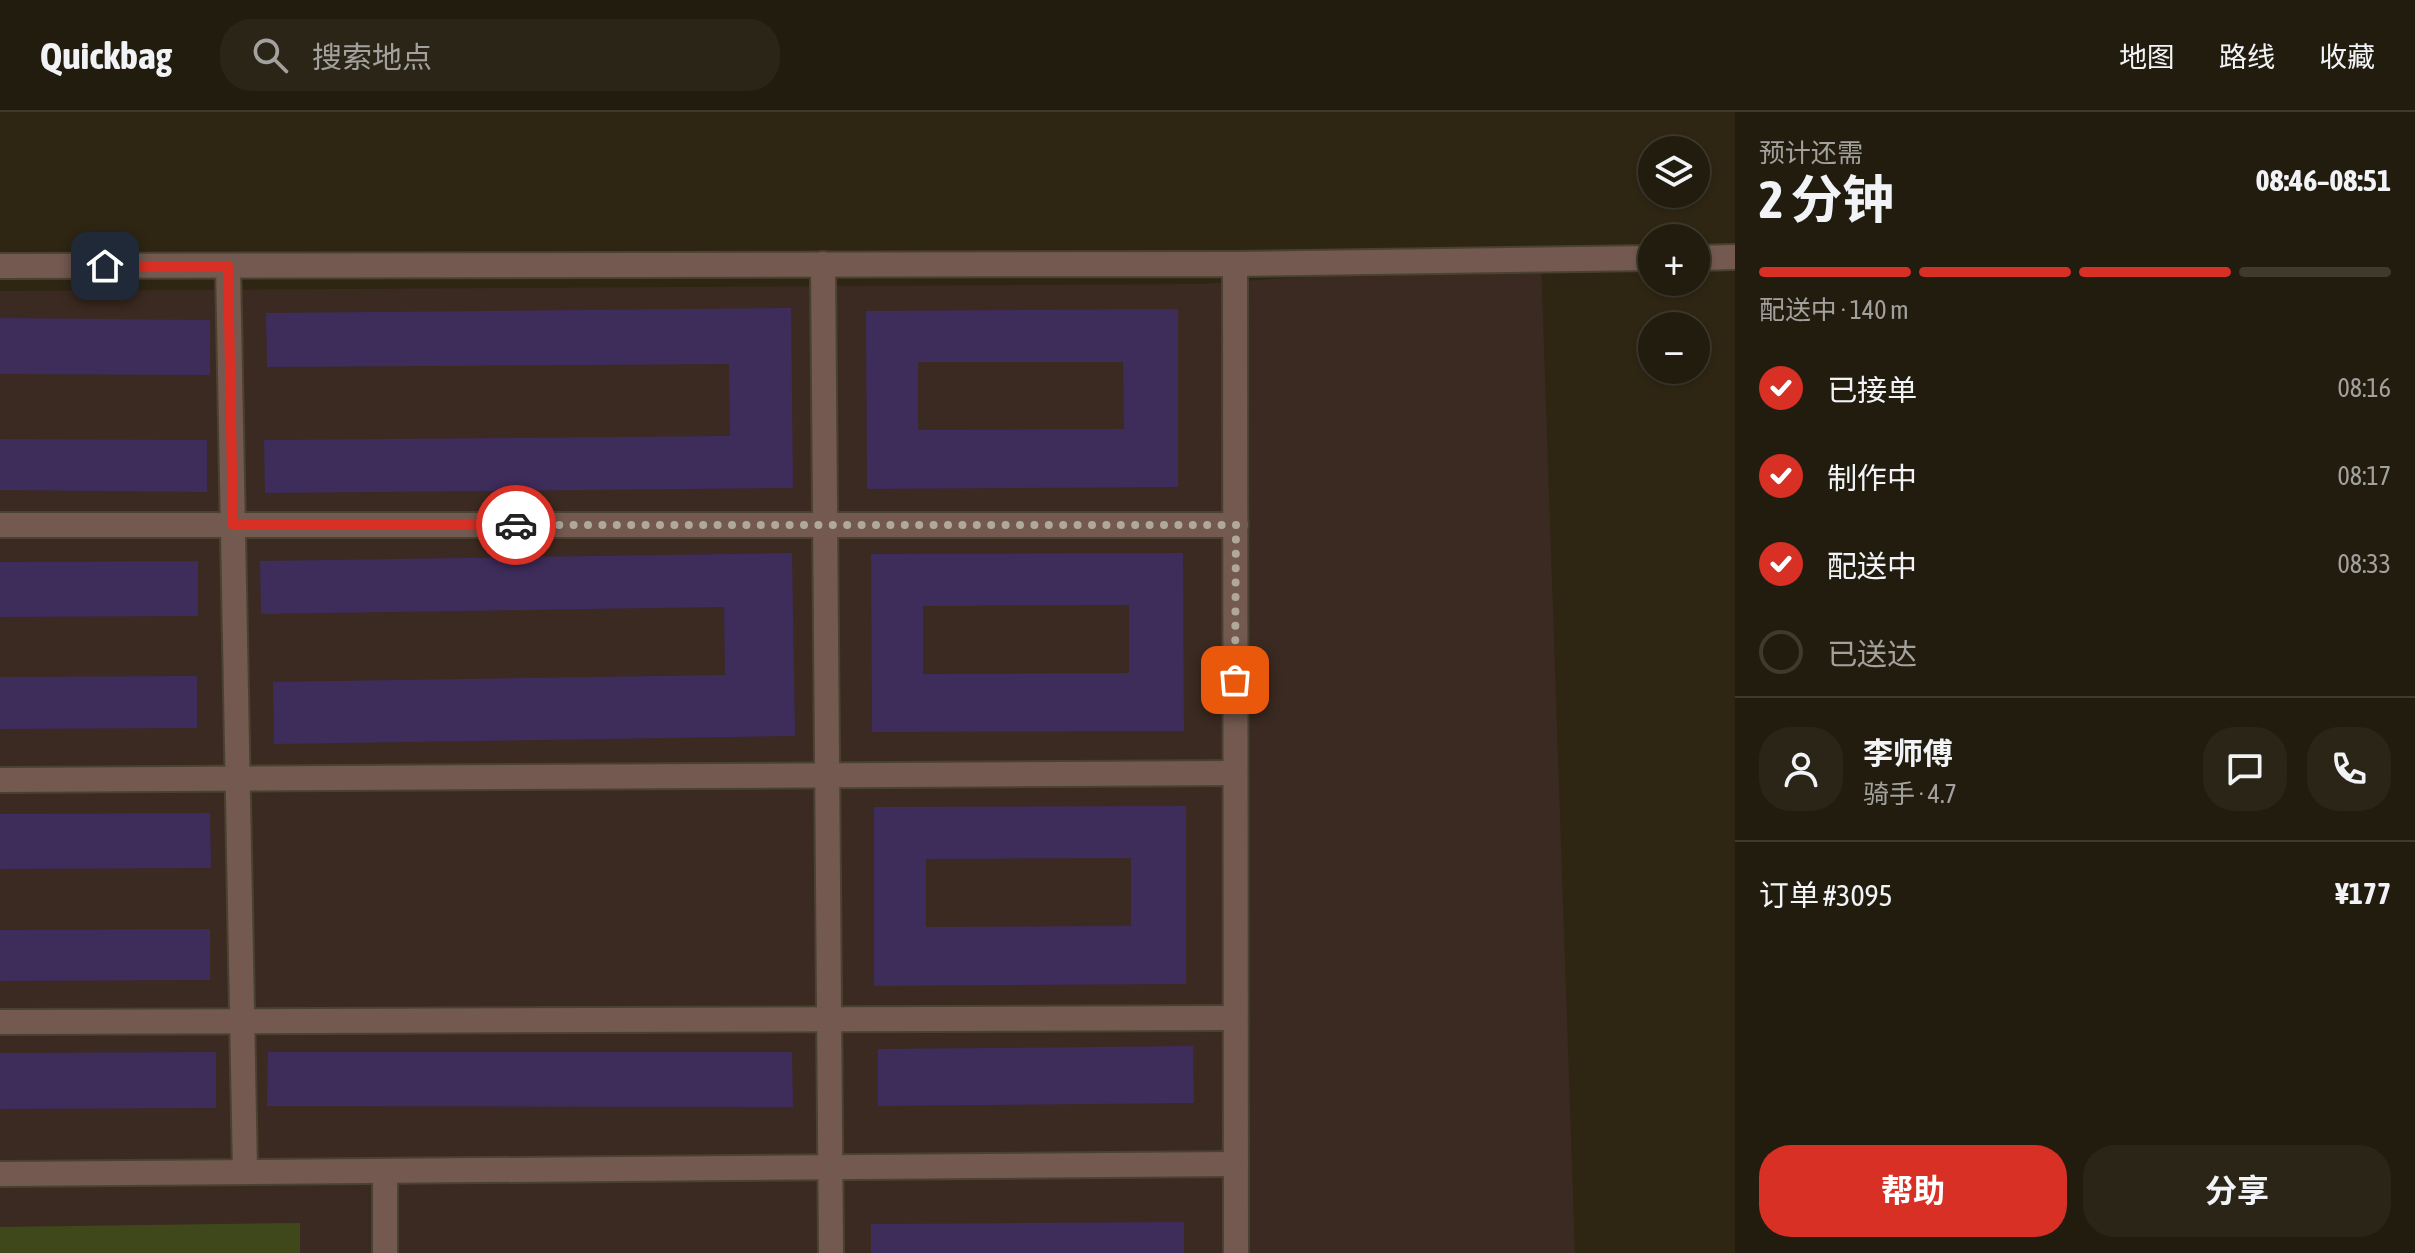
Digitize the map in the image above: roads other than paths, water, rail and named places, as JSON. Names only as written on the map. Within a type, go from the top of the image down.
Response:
[{"type":"street","points":[[1710,258],[1735,257]]},
{"type":"street","points":[[0,266],[1235,264],[1638,258]]},
{"type":"street","points":[[823,264],[831,1253]]},
{"type":"street","points":[[1235,264],[1236,1253]]},
{"type":"street","points":[[228,266],[245,1172]]},
{"type":"street","points":[[0,525],[1236,525]]},
{"type":"street","points":[[0,780],[1235,773]]},
{"type":"street","points":[[0,1022],[1235,1018]]},
{"type":"street","points":[[0,1174],[1236,1164]]},
{"type":"street","points":[[385,1171],[385,1253]]}]
